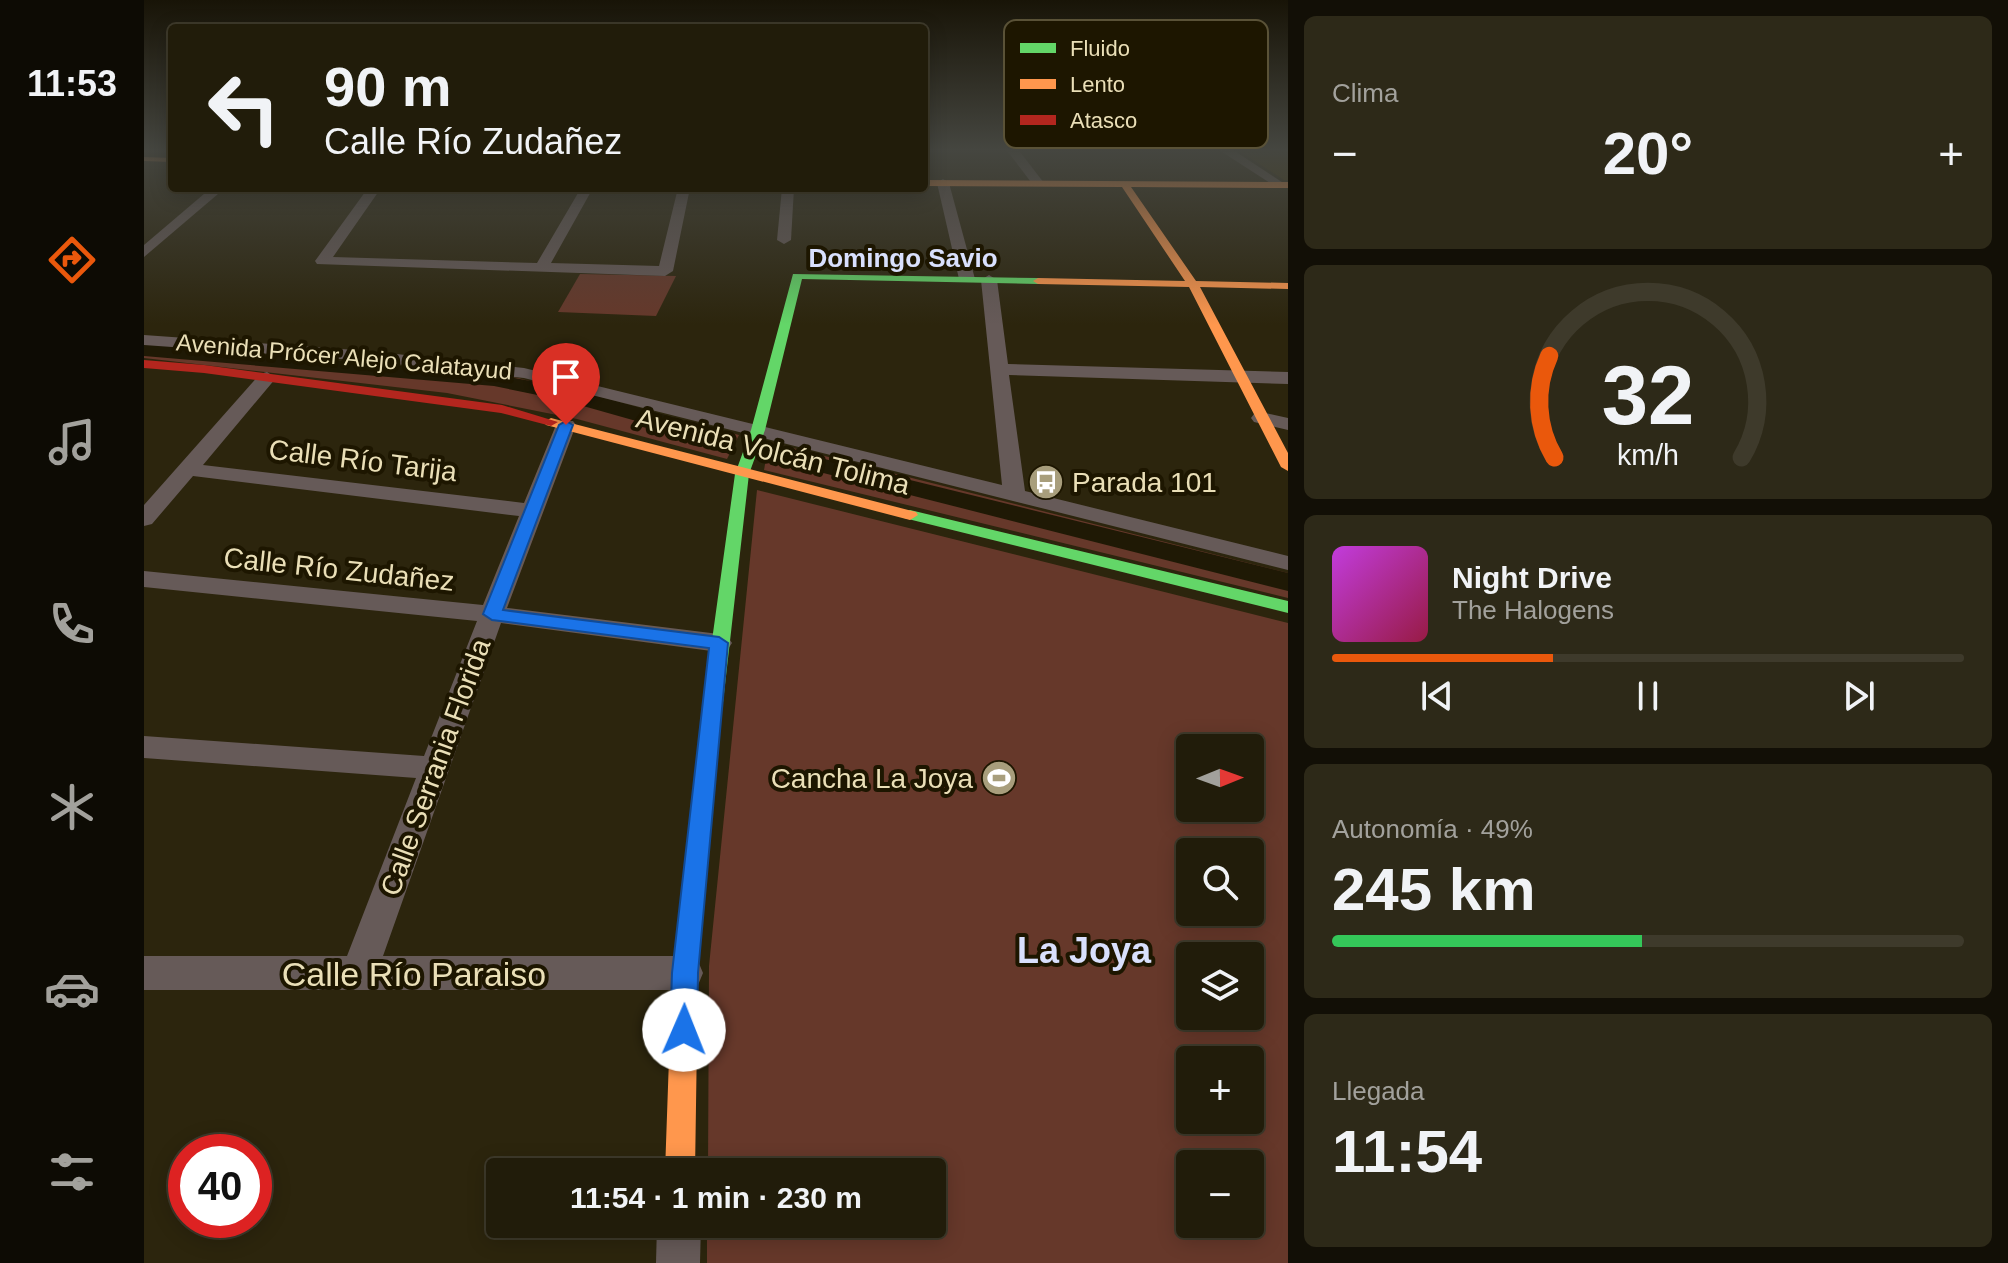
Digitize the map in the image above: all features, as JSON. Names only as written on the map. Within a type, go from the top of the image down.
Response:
[{"type":"street","points":[[144,253],[195,207]]},
{"type":"street","points":[[361,207],[322,261],[665,271],[680,207]]},
{"type":"street","points":[[541,268],[576,207]]},
{"type":"street","points":[[784,240],[787,207]]},
{"type":"street","points":[[941,207],[967,279]]},
{"type":"street","points":[[1140,207],[1192,283],[1288,467]]},
{"type":"street","points":[[680,1158],[685,973],[719,643],[742,474],[758,430],[797,276],[1288,286]]},
{"type":"street","points":[[989,280],[1014,493]]},
{"type":"street","name":"Avenida Prócer Alejo Calatayud","points":[[144,340],[369,356],[524,373],[1288,563]]},
{"type":"street","name":"Avenida Volcán Tolima","points":[[144,364],[502,409],[742,474],[1288,607]]},
{"type":"street","points":[[1000,369],[1288,378]]},
{"type":"street","points":[[144,519],[267,378]]},
{"type":"street","points":[[1261,418],[1288,424]]},
{"type":"street","name":"Calle Serrania Florida","points":[[358,975],[566,425]]},
{"type":"street","name":"Calle Río Tarija","points":[[187,469],[532,511]]},
{"type":"street","name":"Calle Río Zudañez","points":[[144,579],[492,614],[719,643]]},
{"type":"street","points":[[144,747],[435,768]]},
{"type":"street","name":"Calle Río Paraiso","points":[[144,973],[685,973]]},
{"type":"street","points":[[678,1263],[679,1238]]},
{"type":"shaded area","points":[[580,274],[676,276],[656,316],[558,312]]},
{"type":"shaded area","points":[[144,345],[518,378],[739,435],[727,459],[577,419],[447,393],[144,358]]},
{"type":"shaded area","points":[[769,442],[1288,573],[1288,598],[764,470]]},
{"type":"shaded area","points":[[757,490],[1288,623],[1288,1263],[707,1263],[707,1238],[946,1238],[946,1158],[708,1158],[709,966]]},
{"type":"waterway","points":[[144,350],[494,380],[565,394],[721,438]]},
{"type":"waterway","points":[[792,458],[1288,582]]},
{"type":"traffic: fast","points":[[711,720],[742,474],[758,430],[797,276],[1038,281]]},
{"type":"traffic: fast","points":[[910,515],[1288,607]]},
{"type":"traffic: slow","points":[[1140,207],[1192,283],[1288,467]]},
{"type":"traffic: slow","points":[[1038,281],[1288,286]]},
{"type":"traffic: slow","points":[[551,422],[910,515]]},
{"type":"traffic: slow","points":[[680,1158],[685,973],[711,720]]},
{"type":"traffic: jam","points":[[144,364],[204,369],[502,409],[551,422]]},
{"type":"place","name":"Parada 101","points":[[1046,482]]},
{"type":"place","name":"Cancha La Joya","points":[[999,778]]},
{"type":"district","name":"Domingo Savio","points":[[903,258]]},
{"type":"district","name":"La Joya","points":[[1084,950]]},
{"type":"route","points":[[566,425],[492,614],[719,643],[685,973],[684,1030]]}]
